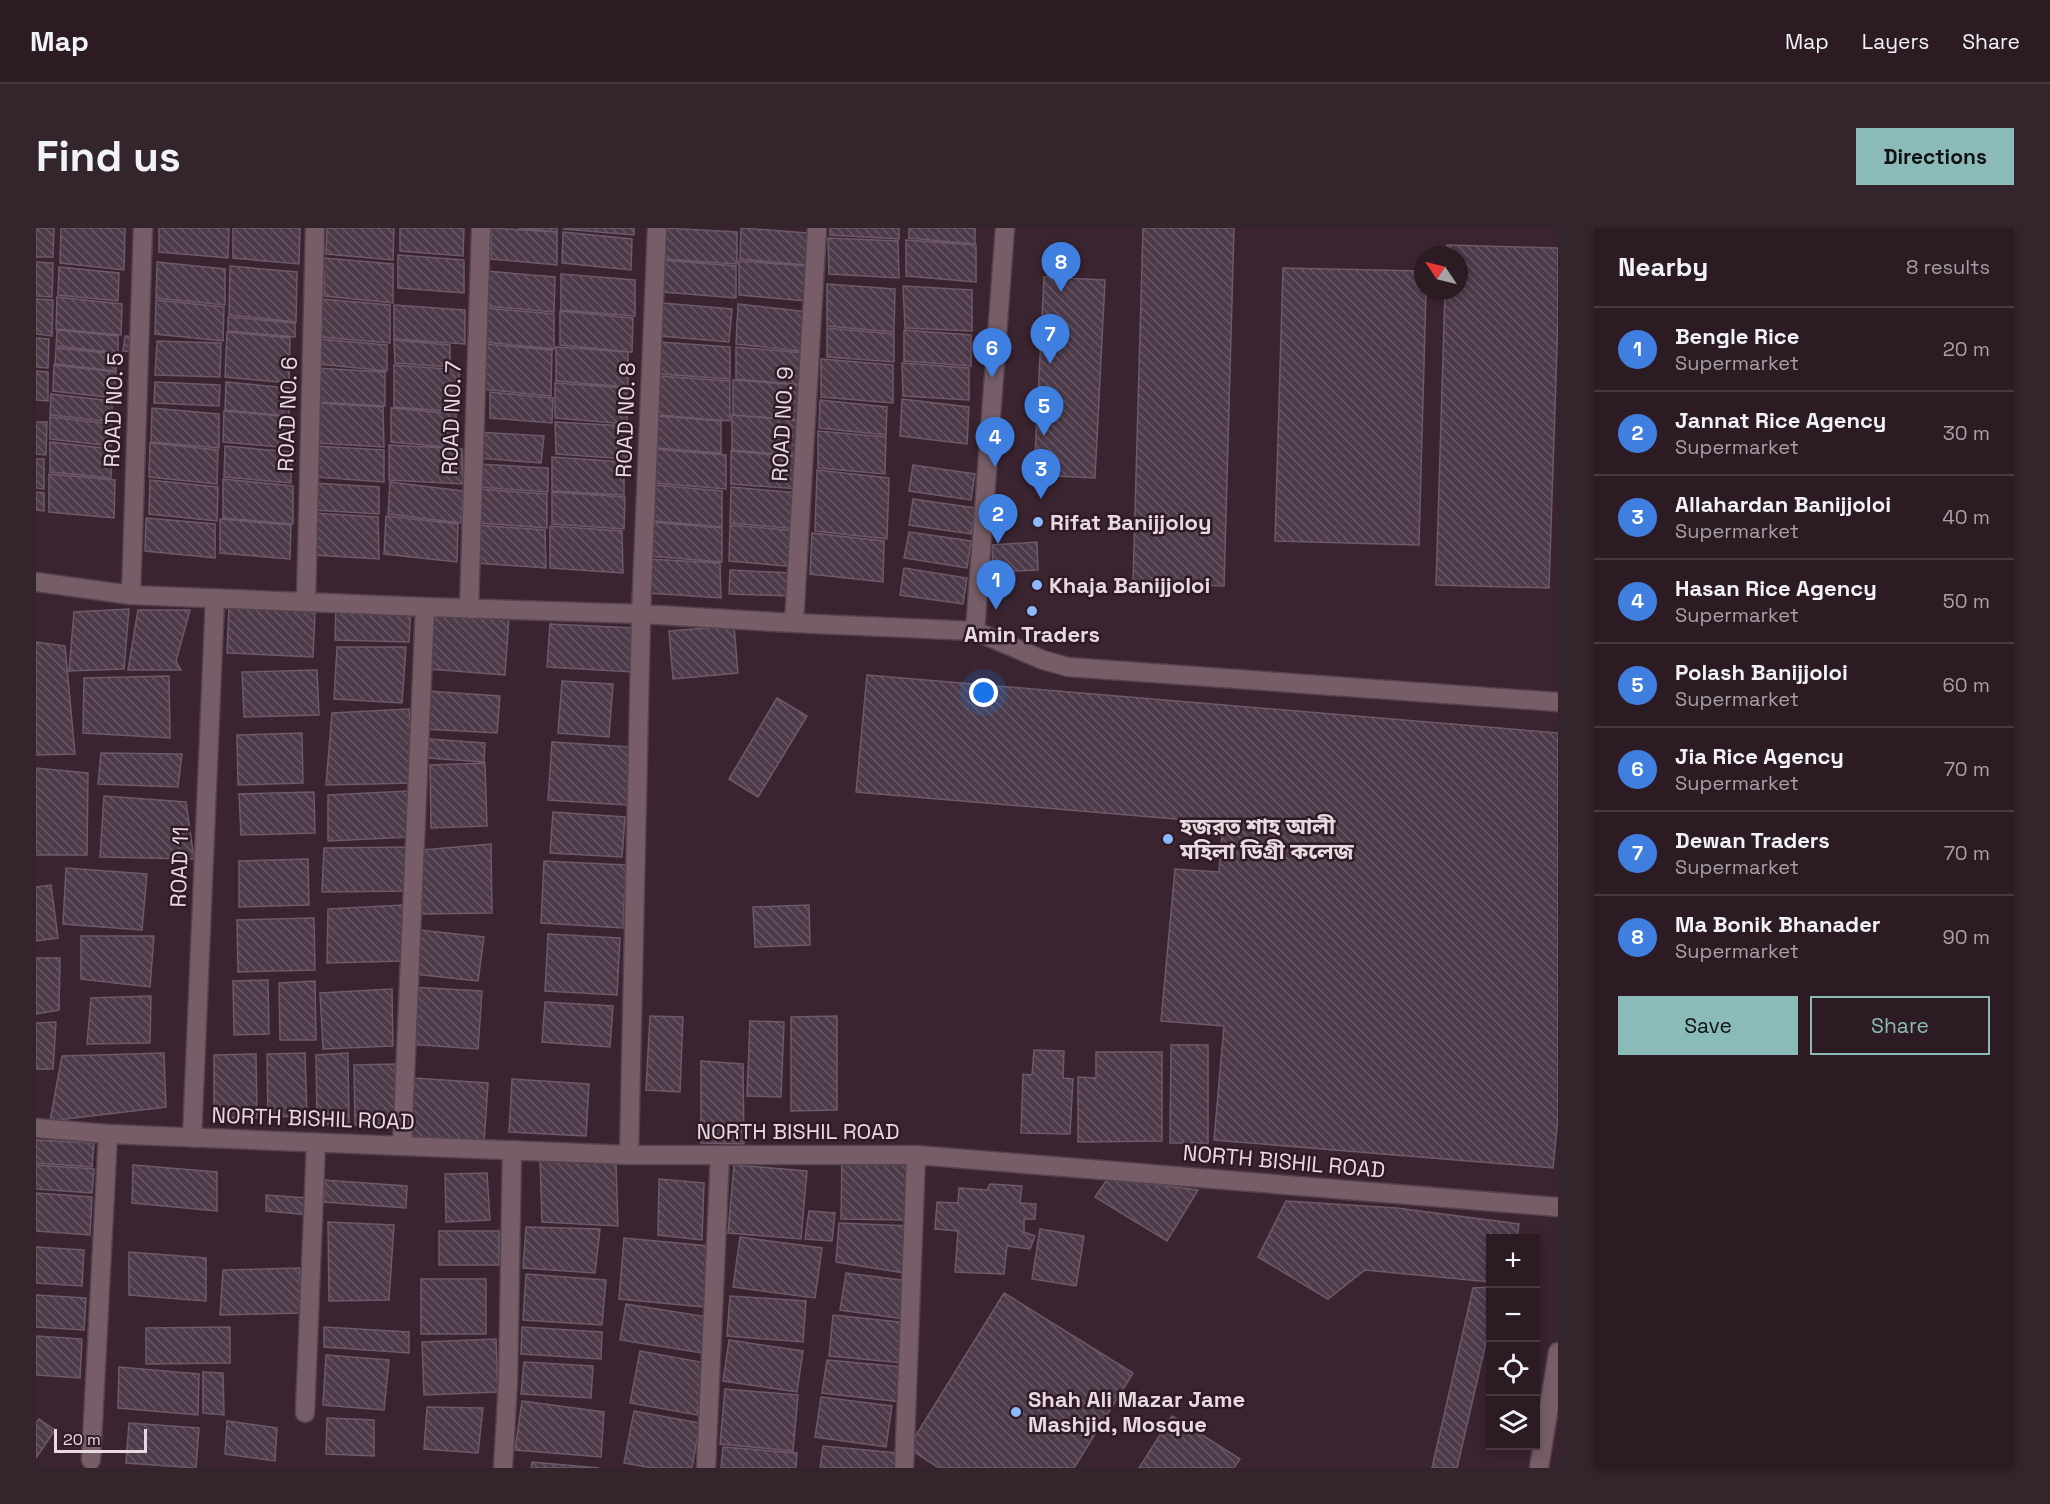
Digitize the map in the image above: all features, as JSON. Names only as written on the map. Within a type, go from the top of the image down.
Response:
[{"type":"street","name":"ROAD NO. 5","points":[[131,595],[143,228]]},
{"type":"street","name":"ROAD NO. 6","points":[[306,602],[315,228]]},
{"type":"street","name":"ROAD NO. 7","points":[[469,609],[481,228]]},
{"type":"street","name":"ROAD NO. 8","points":[[629,1155],[640,614],[657,228]]},
{"type":"street","name":"ROAD NO. 9","points":[[794,624],[817,228]]},
{"type":"street","points":[[975,631],[1005,228]]},
{"type":"street","points":[[36,582],[131,595],[640,614],[794,624],[975,631],[1043,660],[1068,667],[1558,702]]},
{"type":"street","name":"ROAD 11","points":[[192,1138],[215,598]]},
{"type":"street","points":[[402,1146],[425,607]]},
{"type":"street","name":"NORTH BISHIL ROAD","points":[[36,1128],[192,1138],[629,1155],[916,1155],[1558,1207]]},
{"type":"street","points":[[91,1460],[108,1134]]},
{"type":"street","points":[[305,1413],[316,1143]]},
{"type":"street","points":[[503,1468],[508,1381],[512,1150]]},
{"type":"street","points":[[706,1468],[720,1155]]},
{"type":"street","points":[[904,1468],[916,1155]]},
{"type":"street","points":[[1539,1468],[1558,1352]]},
{"type":"building","points":[[36,228],[54,228],[53,257],[36,257]]},
{"type":"building","points":[[61,228],[125,228],[124,270],[60,263]]},
{"type":"building","points":[[159,228],[229,228],[228,258],[159,252]]},
{"type":"building","points":[[233,228],[300,228],[299,264],[233,258]]},
{"type":"building","points":[[327,228],[394,228],[393,260],[326,254]]},
{"type":"building","points":[[400,228],[464,228],[463,256],[400,251]]},
{"type":"building","points":[[491,228],[557,232],[557,265],[491,259]]},
{"type":"building","points":[[518,228],[557,228],[557,232]]},
{"type":"building","points":[[634,228],[634,235],[564,229]]},
{"type":"building","points":[[664,228],[737,232],[737,264],[664,259]]},
{"type":"building","points":[[741,228],[807,233],[807,265],[740,259]]},
{"type":"building","points":[[830,228],[899,228],[899,239],[830,235]]},
{"type":"building","points":[[909,228],[975,228],[975,244],[909,238]]},
{"type":"building","points":[[1143,228],[1234,228],[1224,586],[1133,583]]},
{"type":"building","points":[[563,232],[632,239],[631,270],[562,263]]},
{"type":"building","points":[[828,238],[898,241],[899,278],[829,274]]},
{"type":"building","points":[[906,240],[976,245],[976,282],[906,276]]},
{"type":"building","points":[[1447,245],[1558,248],[1558,317],[1549,588],[1436,585],[1445,300],[1468,300],[1468,246]]},
{"type":"building","points":[[398,255],[464,260],[464,293],[398,288]]},
{"type":"building","points":[[324,258],[393,264],[393,303],[324,296]]},
{"type":"building","points":[[663,260],[736,266],[736,298],[663,292]]},
{"type":"building","points":[[739,261],[806,266],[805,301],[739,295]]},
{"type":"building","points":[[36,262],[53,263],[52,297],[36,296]]},
{"type":"building","points":[[157,262],[225,269],[225,305],[156,298]]},
{"type":"building","points":[[230,266],[297,272],[296,322],[229,315]]},
{"type":"building","points":[[59,267],[119,273],[118,301],[58,295]]},
{"type":"building","points":[[1283,268],[1414,271],[1414,300],[1426,300],[1419,545],[1275,541]]},
{"type":"building","points":[[486,271],[555,277],[554,312],[485,306]]},
{"type":"building","points":[[561,274],[635,280],[635,316],[561,310]]},
{"type":"building","points":[[1044,277],[1105,280],[1095,478],[1034,475]]},
{"type":"building","points":[[827,284],[895,289],[894,332],[827,326]]},
{"type":"building","points":[[903,286],[972,290],[972,331],[905,328]]},
{"type":"building","points":[[57,297],[122,304],[121,335],[56,329]]},
{"type":"building","points":[[36,299],[53,300],[52,336],[36,334]]},
{"type":"building","points":[[322,299],[390,305],[390,343],[321,337]]},
{"type":"building","points":[[156,300],[224,307],[223,341],[155,334]]},
{"type":"building","points":[[663,303],[732,309],[729,342],[660,336]]},
{"type":"building","points":[[738,304],[809,312],[808,352],[736,344]]},
{"type":"building","points":[[394,305],[465,310],[465,344],[394,339]]},
{"type":"building","points":[[485,308],[554,314],[554,349],[484,342]]},
{"type":"building","points":[[560,311],[633,318],[632,352],[560,345]]},
{"type":"building","points":[[228,317],[295,323],[295,337],[228,331]]},
{"type":"building","points":[[827,328],[894,334],[894,362],[827,357]]},
{"type":"building","points":[[57,330],[118,336],[118,353],[56,346]]},
{"type":"building","points":[[904,330],[971,335],[971,366],[904,361]]},
{"type":"building","points":[[227,332],[290,338],[289,383],[225,377]]},
{"type":"building","points":[[125,336],[137,337],[135,352],[123,351]]},
{"type":"building","points":[[36,338],[49,339],[48,368],[36,367]]},
{"type":"building","points":[[319,339],[387,345],[387,371],[318,364]]},
{"type":"building","points":[[394,340],[450,345],[450,367],[395,363]]},
{"type":"building","points":[[157,341],[221,343],[220,377],[155,375]]},
{"type":"building","points":[[659,342],[730,347],[730,379],[659,374]]},
{"type":"building","points":[[483,344],[552,350],[551,396],[482,389]]},
{"type":"building","points":[[556,347],[628,352],[628,387],[556,381]]},
{"type":"building","points":[[736,347],[804,353],[804,385],[736,379]]},
{"type":"building","points":[[56,348],[117,354],[116,371],[55,364]]},
{"type":"building","points":[[821,359],[893,365],[893,403],[821,397]]},
{"type":"building","points":[[902,363],[969,368],[969,400],[903,396]]},
{"type":"building","points":[[54,365],[116,372],[114,398],[53,391]]},
{"type":"building","points":[[394,365],[459,370],[459,412],[394,407]]},
{"type":"building","points":[[316,368],[385,372],[385,406],[316,402]]},
{"type":"building","points":[[36,371],[48,372],[48,401],[36,400]]},
{"type":"building","points":[[658,376],[730,381],[730,421],[658,415]]},
{"type":"building","points":[[733,380],[801,385],[801,420],[733,415]]},
{"type":"building","points":[[155,382],[220,385],[219,406],[154,403]]},
{"type":"building","points":[[226,382],[289,388],[289,416],[225,410]]},
{"type":"building","points":[[555,383],[627,388],[627,424],[555,418]]},
{"type":"building","points":[[490,392],[553,398],[552,423],[490,418]]},
{"type":"building","points":[[51,394],[112,401],[112,422],[50,415]]},
{"type":"building","points":[[902,399],[969,407],[967,444],[900,436]]},
{"type":"building","points":[[820,400],[887,407],[886,435],[819,428]]},
{"type":"building","points":[[315,403],[383,407],[384,447],[316,443]]},
{"type":"building","points":[[152,408],[219,414],[219,448],[151,442]]},
{"type":"building","points":[[391,408],[456,414],[456,448],[391,442]]},
{"type":"building","points":[[224,411],[290,417],[290,448],[223,442]]},
{"type":"building","points":[[732,415],[801,421],[800,456],[732,450]]},
{"type":"building","points":[[656,416],[721,421],[721,453],[656,448]]},
{"type":"building","points":[[50,417],[112,424],[111,446],[50,439]]},
{"type":"building","points":[[36,422],[47,422],[46,455],[36,454]]},
{"type":"building","points":[[555,422],[627,426],[627,459],[556,454]]},
{"type":"building","points":[[818,431],[886,437],[885,474],[818,468]]},
{"type":"building","points":[[478,432],[544,436],[541,463],[476,458]]},
{"type":"building","points":[[50,442],[112,449],[111,478],[50,472]]},
{"type":"building","points":[[150,443],[218,450],[217,484],[149,477]]},
{"type":"building","points":[[389,445],[462,449],[463,484],[389,480]]},
{"type":"building","points":[[225,446],[291,452],[291,483],[224,477]]},
{"type":"building","points":[[315,446],[384,450],[384,482],[316,477]]},
{"type":"building","points":[[654,449],[726,455],[726,489],[654,483]]},
{"type":"building","points":[[731,451],[799,457],[799,489],[731,484]]},
{"type":"building","points":[[552,457],[624,462],[624,495],[552,491]]},
{"type":"building","points":[[36,459],[44,459],[44,489],[36,488]]},
{"type":"building","points":[[478,464],[548,468],[548,492],[478,487]]},
{"type":"building","points":[[913,465],[975,474],[971,500],[909,491]]},
{"type":"building","points":[[817,470],[889,478],[887,539],[815,531]]},
{"type":"building","points":[[49,474],[115,480],[114,518],[49,512]]},
{"type":"building","points":[[223,479],[293,486],[293,524],[223,518]]},
{"type":"building","points":[[150,480],[218,487],[217,521],[149,514]]},
{"type":"building","points":[[390,482],[463,491],[461,523],[388,514]]},
{"type":"building","points":[[313,483],[379,487],[379,514],[314,510]]},
{"type":"building","points":[[654,485],[722,491],[722,527],[654,521]]},
{"type":"building","points":[[731,487],[799,493],[798,529],[730,523]]},
{"type":"building","points":[[477,489],[547,494],[547,528],[477,523]]},
{"type":"building","points":[[36,492],[44,493],[44,511],[36,510]]},
{"type":"building","points":[[552,492],[625,497],[624,529],[552,524]]},
{"type":"building","points":[[913,499],[975,508],[971,534],[909,525]]},
{"type":"building","points":[[312,513],[378,517],[379,559],[313,555]]},
{"type":"building","points":[[386,516],[458,524],[457,562],[384,554]]},
{"type":"building","points":[[146,518],[215,524],[215,558],[145,551]]},
{"type":"building","points":[[220,519],[291,525],[290,559],[220,553]]},
{"type":"building","points":[[650,522],[722,528],[722,562],[649,556]]},
{"type":"building","points":[[476,525],[545,530],[546,568],[476,563]]},
{"type":"building","points":[[730,525],[798,531],[797,567],[729,561]]},
{"type":"building","points":[[550,526],[622,531],[623,573],[550,568]]},
{"type":"building","points":[[909,532],[971,541],[967,568],[904,558]]},
{"type":"building","points":[[812,533],[884,541],[883,582],[810,574]]},
{"type":"building","points":[[1037,542],[1038,570],[993,572],[992,545]]},
{"type":"building","points":[[648,559],[720,563],[721,598],[648,593]]},
{"type":"building","points":[[904,568],[967,578],[963,604],[900,595]]},
{"type":"building","points":[[730,570],[791,573],[790,596],[729,594]]},
{"type":"building","points":[[336,604],[411,607],[409,642],[335,640]]},
{"type":"building","points":[[229,607],[315,612],[313,657],[227,653]]},
{"type":"building","points":[[129,609],[124,669],[69,671],[74,612]]},
{"type":"building","points":[[138,610],[190,610],[176,661],[181,670],[128,670]]},
{"type":"building","points":[[434,612],[509,617],[505,675],[429,669]]},
{"type":"building","points":[[550,624],[635,628],[633,672],[547,667]]},
{"type":"building","points":[[734,626],[738,673],[673,679],[669,631]]},
{"type":"building","points":[[36,642],[65,646],[75,754],[36,755]]},
{"type":"building","points":[[337,647],[406,647],[402,703],[334,699]]},
{"type":"building","points":[[317,670],[319,715],[244,717],[242,672]]},
{"type":"building","points":[[867,675],[1558,733],[1558,1117],[1553,1168],[1214,1140],[1224,1026],[1161,1021],[1175,869],[1219,872],[1223,823],[856,792]]},
{"type":"building","points":[[169,676],[170,738],[83,733],[84,678]]},
{"type":"building","points":[[562,681],[613,684],[609,737],[558,733]]},
{"type":"building","points":[[427,691],[500,696],[497,733],[424,729]]},
{"type":"building","points":[[777,698],[807,716],[758,797],[729,779]]},
{"type":"building","points":[[409,709],[414,783],[326,785],[332,713]]},
{"type":"building","points":[[302,733],[303,783],[238,785],[237,735]]},
{"type":"building","points":[[429,739],[485,743],[484,762],[428,758]]},
{"type":"building","points":[[552,742],[631,747],[627,805],[548,800]]},
{"type":"building","points":[[101,753],[182,754],[178,787],[98,784]]},
{"type":"building","points":[[485,763],[487,826],[431,828],[430,765]]},
{"type":"building","points":[[36,768],[88,773],[87,855],[36,855]]},
{"type":"building","points":[[409,791],[411,837],[328,841],[328,795]]},
{"type":"building","points":[[314,792],[315,833],[241,835],[239,794]]},
{"type":"building","points":[[104,796],[186,802],[194,859],[100,857]]},
{"type":"building","points":[[553,812],[625,817],[622,857],[550,853]]},
{"type":"building","points":[[491,844],[492,913],[420,914],[422,850]]},
{"type":"building","points":[[411,847],[412,891],[322,892],[324,848]]},
{"type":"building","points":[[308,859],[309,905],[239,907],[239,861]]},
{"type":"building","points":[[544,861],[626,865],[623,928],[541,923]]},
{"type":"building","points":[[66,868],[147,874],[142,930],[63,924]]},
{"type":"building","points":[[51,885],[58,938],[36,941],[36,887]]},
{"type":"building","points":[[403,905],[405,961],[327,963],[328,909]]},
{"type":"building","points":[[809,905],[810,945],[755,947],[753,907]]},
{"type":"building","points":[[314,918],[315,970],[238,972],[237,920]]},
{"type":"building","points":[[419,930],[484,937],[478,981],[414,974]]},
{"type":"building","points":[[548,934],[620,938],[617,995],[545,991]]},
{"type":"building","points":[[81,936],[154,936],[150,987],[81,979]]},
{"type":"building","points":[[36,958],[60,958],[59,1010],[36,1014]]},
{"type":"building","points":[[268,980],[269,1034],[234,1035],[233,981]]},
{"type":"building","points":[[315,981],[316,1040],[280,1040],[279,983]]},
{"type":"building","points":[[410,987],[482,991],[478,1049],[407,1044]]},
{"type":"building","points":[[392,989],[393,1046],[323,1049],[320,993]]},
{"type":"building","points":[[151,996],[150,1043],[87,1044],[91,998]]},
{"type":"building","points":[[545,1002],[613,1006],[610,1047],[542,1042]]},
{"type":"building","points":[[650,1016],[683,1017],[680,1092],[646,1090]]},
{"type":"building","points":[[837,1016],[837,1110],[791,1111],[791,1017]]},
{"type":"building","points":[[750,1021],[784,1022],[781,1097],[747,1096]]},
{"type":"building","points":[[56,1022],[53,1069],[36,1069],[36,1023]]},
{"type":"building","points":[[1171,1045],[1208,1045],[1208,1143],[1170,1143]]},
{"type":"building","points":[[1034,1050],[1064,1051],[1063,1078],[1073,1079],[1070,1134],[1021,1133],[1023,1074],[1032,1075]]},
{"type":"building","points":[[1096,1052],[1162,1052],[1162,1141],[1078,1142],[1078,1077],[1096,1078]]},
{"type":"building","points":[[164,1053],[166,1107],[50,1121],[62,1056]]},
{"type":"building","points":[[305,1053],[307,1116],[268,1117],[267,1054]]},
{"type":"building","points":[[348,1053],[349,1124],[317,1125],[316,1055]]},
{"type":"building","points":[[256,1054],[257,1118],[214,1118],[214,1055]]},
{"type":"building","points":[[701,1061],[743,1064],[744,1144],[701,1143]]},
{"type":"building","points":[[395,1064],[397,1123],[355,1125],[354,1065]]},
{"type":"building","points":[[414,1078],[488,1083],[484,1144],[410,1140]]},
{"type":"building","points":[[512,1079],[589,1084],[586,1136],[509,1132]]},
{"type":"building","points":[[36,1140],[94,1143],[92,1167],[36,1163]]},
{"type":"building","points":[[842,1157],[907,1159],[906,1220],[841,1219]]},
{"type":"building","points":[[540,1159],[616,1164],[618,1226],[542,1222]]},
{"type":"building","points":[[36,1165],[94,1169],[92,1193],[36,1189]]},
{"type":"building","points":[[133,1165],[217,1172],[217,1211],[132,1203]]},
{"type":"building","points":[[734,1165],[807,1171],[801,1239],[728,1233]]},
{"type":"building","points":[[487,1173],[490,1220],[446,1222],[445,1174]]},
{"type":"building","points":[[1108,1178],[1198,1190],[1167,1241],[1095,1197]]},
{"type":"building","points":[[659,1179],[704,1183],[702,1240],[658,1235]]},
{"type":"building","points":[[324,1180],[407,1186],[406,1208],[324,1202]]},
{"type":"building","points":[[990,1184],[1022,1186],[1020,1203],[1036,1204],[1035,1219],[1024,1219],[1024,1232],[1035,1236],[1030,1249],[1007,1246],[1004,1274],[955,1272],[958,1231],[935,1229],[937,1202],[958,1203],[959,1188],[987,1190]]},
{"type":"building","points":[[36,1193],[92,1197],[90,1235],[36,1231]]},
{"type":"building","points":[[266,1195],[308,1198],[308,1215],[266,1211]]},
{"type":"building","points":[[1286,1201],[1397,1208],[1519,1224],[1518,1234],[1486,1234],[1486,1282],[1365,1270],[1328,1299],[1258,1257]]},
{"type":"building","points":[[809,1211],[835,1213],[832,1241],[805,1239]]},
{"type":"building","points":[[328,1222],[394,1225],[389,1300],[329,1301]]},
{"type":"building","points":[[839,1223],[910,1226],[904,1273],[836,1262]]},
{"type":"building","points":[[526,1227],[600,1229],[595,1273],[523,1268]]},
{"type":"building","points":[[1040,1229],[1084,1236],[1076,1286],[1032,1279]]},
{"type":"building","points":[[439,1231],[499,1231],[499,1265],[439,1265]]},
{"type":"building","points":[[740,1237],[822,1248],[815,1298],[733,1287]]},
{"type":"building","points":[[624,1238],[709,1246],[703,1307],[619,1299]]},
{"type":"building","points":[[36,1247],[84,1250],[82,1286],[36,1283]]},
{"type":"building","points":[[129,1252],[206,1258],[206,1301],[129,1295]]},
{"type":"building","points":[[300,1268],[301,1313],[220,1315],[223,1270]]},
{"type":"building","points":[[846,1273],[909,1281],[904,1319],[840,1310]]},
{"type":"building","points":[[526,1274],[606,1280],[602,1325],[523,1320]]},
{"type":"building","points":[[421,1279],[486,1279],[486,1334],[421,1334]]},
{"type":"building","points":[[1486,1287],[1486,1342],[1457,1468],[1432,1468],[1473,1288]]},
{"type":"building","points":[[1004,1293],[1133,1373],[1074,1468],[939,1468],[908,1448]]},
{"type":"building","points":[[36,1295],[86,1298],[84,1330],[36,1327]]},
{"type":"building","points":[[730,1296],[806,1301],[803,1342],[727,1336]]},
{"type":"building","points":[[626,1304],[708,1317],[702,1353],[620,1340]]},
{"type":"building","points":[[833,1315],[908,1323],[904,1363],[829,1356]]},
{"type":"building","points":[[230,1327],[230,1363],[146,1364],[146,1328]]},
{"type":"building","points":[[324,1327],[409,1332],[409,1353],[324,1347]]},
{"type":"building","points":[[522,1327],[602,1332],[601,1359],[521,1354]]},
{"type":"building","points":[[36,1336],[82,1339],[80,1378],[36,1375]]},
{"type":"building","points":[[496,1339],[498,1392],[424,1395],[422,1342]]},
{"type":"building","points":[[729,1340],[803,1351],[797,1392],[723,1381]]},
{"type":"building","points":[[640,1351],[706,1363],[697,1415],[630,1403]]},
{"type":"building","points":[[326,1355],[389,1360],[384,1410],[323,1405]]},
{"type":"building","points":[[827,1360],[903,1367],[901,1402],[822,1393]]},
{"type":"building","points":[[524,1362],[593,1366],[591,1398],[521,1394]]},
{"type":"building","points":[[119,1367],[199,1374],[198,1415],[118,1408]]},
{"type":"building","points":[[203,1372],[223,1373],[224,1415],[203,1413]]},
{"type":"building","points":[[725,1389],[798,1395],[793,1451],[720,1444]]},
{"type":"building","points":[[821,1397],[892,1406],[886,1447],[815,1437]]},
{"type":"building","points":[[522,1401],[604,1412],[601,1457],[515,1450]]},
{"type":"building","points":[[427,1407],[483,1408],[478,1453],[424,1449]]},
{"type":"building","points":[[634,1411],[700,1423],[692,1468],[652,1468],[624,1463]]},
{"type":"building","points":[[1172,1416],[1240,1459],[1234,1468],[1139,1468]]},
{"type":"building","points":[[327,1418],[374,1420],[374,1456],[326,1454]]},
{"type":"building","points":[[39,1419],[55,1430],[36,1458],[36,1423]]},
{"type":"building","points":[[227,1421],[277,1428],[275,1461],[225,1454]]},
{"type":"building","points":[[129,1423],[199,1428],[196,1468],[126,1463]]},
{"type":"building","points":[[823,1446],[897,1453],[896,1468],[820,1468]]},
{"type":"building","points":[[723,1447],[797,1453],[796,1468],[721,1468]]},
{"type":"building","points":[[532,1462],[599,1468],[531,1468]]},
{"type":"place","name":"Ma Bonik Bhanader","points":[[1061,292]]},
{"type":"place","name":"Dewan Traders","points":[[1050,364]]},
{"type":"place","name":"Jia Rice Agency","points":[[992,378]]},
{"type":"place","name":"Polash Banijjoloi","points":[[1044,436]]},
{"type":"place","name":"Hasan Rice Agency","points":[[995,467]]},
{"type":"place","name":"Allahardan Banijjoloi","points":[[1041,499]]},
{"type":"place","name":"Rifat Banijjoloy","points":[[1038,522]]},
{"type":"place","name":"Jannat Rice Agency","points":[[998,544]]},
{"type":"place","name":"Khaja Banijjoloi","points":[[1037,585]]},
{"type":"place","name":"Bengle Rice","points":[[996,610]]},
{"type":"place","name":"Amin Traders","points":[[1032,611]]},
{"type":"place","name":"হজরত শাহ আলী মহিলা ডিগ্রী কলেজ","points":[[1168,839]]},
{"type":"place","name":"Shah Ali Mazar Jame Mashjid, Mosque","points":[[1016,1412]]}]
